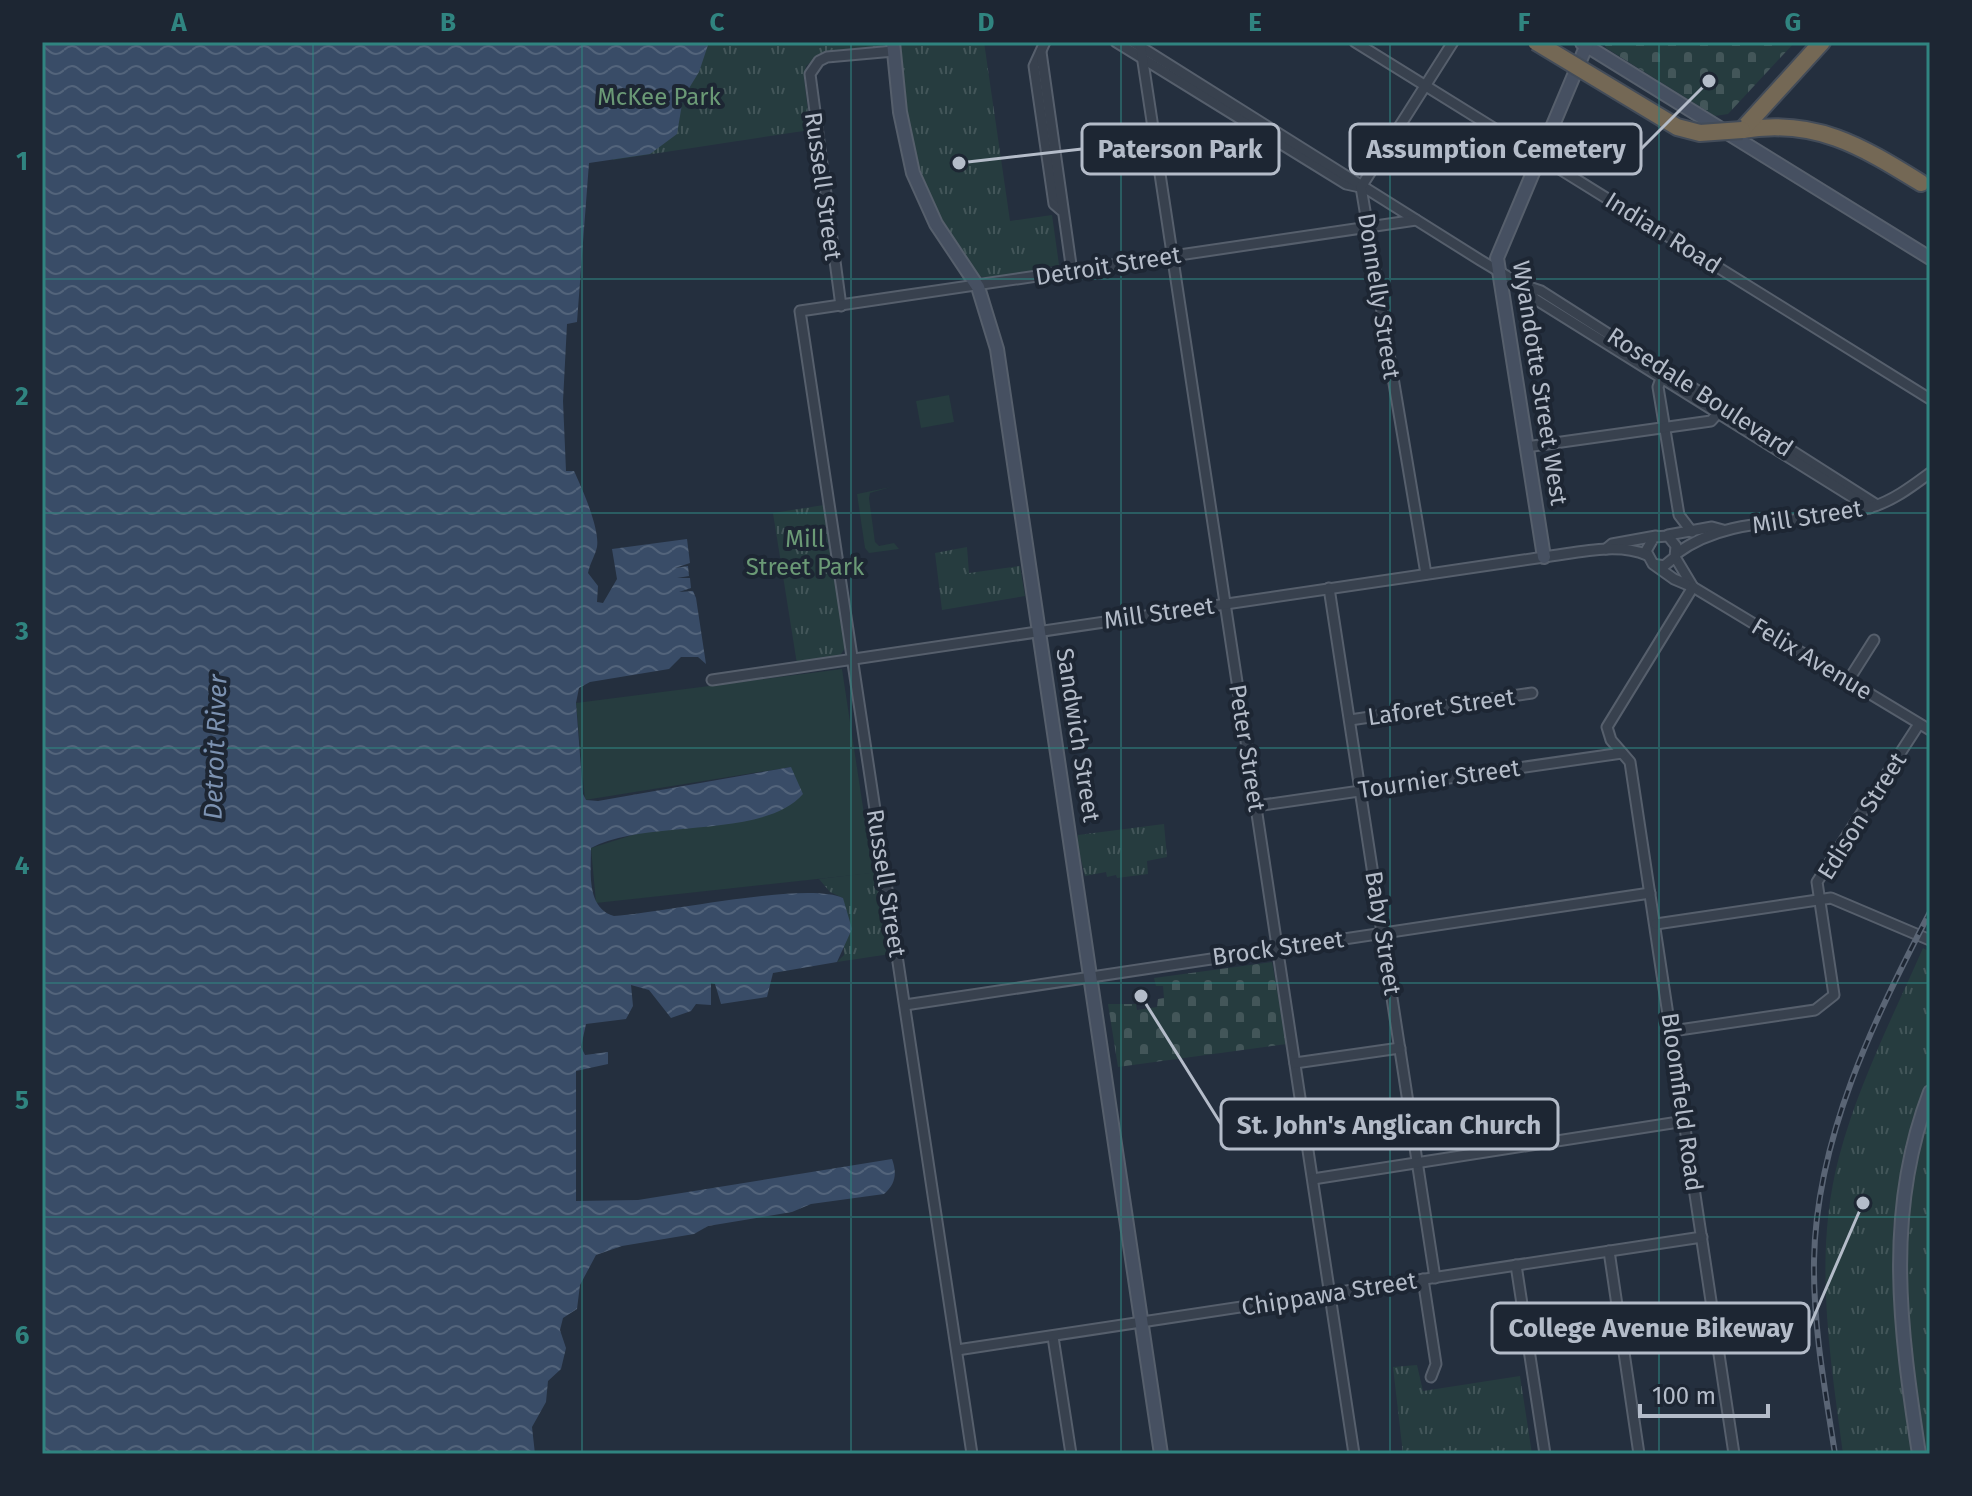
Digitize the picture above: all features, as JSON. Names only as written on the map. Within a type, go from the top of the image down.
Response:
[{"type":"highway","points":[[1536,42],[1677,127],[1700,133],[1787,125],[1847,140],[1921,183]]},
{"type":"highway","points":[[1742,130],[1822,42]]},
{"type":"main road","name":"Wyandotte Street West","points":[[1544,557],[1496,270],[1500,247],[1541,157],[1585,43]]},
{"type":"main road","points":[[1585,43],[1930,258]]},
{"type":"main road","name":"Sandwich Street","points":[[894,47],[900,112],[913,173],[936,224],[978,287],[997,349],[1161,1454]]},
{"type":"main road","points":[[1919,1454],[1900,1315],[1898,1236],[1912,1147],[1930,1092]]},
{"type":"street","name":"Rosedale Boulevard","points":[[1116,42],[1346,184],[1361,187]]},
{"type":"street","name":"Indian Road","points":[[1355,42],[1930,399]]},
{"type":"street","name":"Donnelly Street","points":[[1426,574],[1361,187],[1453,42]]},
{"type":"street","name":"Rosedale Boulevard","points":[[1138,44],[1361,187],[1520,284],[1535,299],[1663,374],[1873,507]]},
{"type":"street","name":"Peter Street","points":[[1138,44],[1143,59],[1354,1454]]},
{"type":"street","name":"Russell Street","points":[[841,306],[809,83],[813,66],[827,57],[894,47]]},
{"type":"street","points":[[1043,47],[1034,66],[1054,204],[1061,210],[1072,272]]},
{"type":"street","name":"Detroit Street","points":[[800,311],[1416,220]]},
{"type":"street","name":"Russell Street","points":[[800,311],[972,1454]]},
{"type":"street","points":[[1661,536],[1674,542],[1676,555],[1664,566],[1653,564],[1647,555],[1648,543],[1675,527],[1679,515],[1658,387],[1663,374]]},
{"type":"street","points":[[1526,447],[1711,421],[1720,410]]},
{"type":"street","name":"Mill Street","points":[[1676,555],[1692,542],[1723,530],[1873,507],[1894,498],[1930,473]]},
{"type":"street","points":[[1679,515],[1692,532]]},
{"type":"street","name":"Mill Street","points":[[1606,549],[1612,544],[1712,527],[1723,530]]},
{"type":"street","name":"Mill Street","points":[[712,680],[1544,557],[1606,549],[1633,549],[1647,555]]},
{"type":"street","name":"Felix Avenue","points":[[1676,555],[1693,587]]},
{"type":"street","name":"Felix Avenue","points":[[1653,564],[1930,730]]},
{"type":"street","name":"Bloomfield Road","points":[[1693,587],[1607,727],[1611,740],[1630,762],[1734,1454]]},
{"type":"street","name":"Baby Street","points":[[1329,588],[1435,1278]]},
{"type":"street","points":[[1848,681],[1874,640]]},
{"type":"street","name":"Laforet Street","points":[[1350,720],[1532,693]]},
{"type":"street","name":"Edison Street","points":[[1672,1031],[1815,1010],[1826,1005],[1834,995],[1817,882],[1919,724]]},
{"type":"street","name":"Tournier Street","points":[[1256,806],[1622,753]]},
{"type":"street","name":"Brock Street","points":[[905,1005],[1650,893]]},
{"type":"street","points":[[1656,924],[1820,899],[1841,900],[1930,940]]},
{"type":"street","points":[[1295,1063],[1400,1048]]},
{"type":"street","points":[[1313,1179],[1685,1121]]},
{"type":"street","name":"Chippawa Street","points":[[957,1350],[1702,1237]]},
{"type":"street","points":[[1609,1251],[1639,1454]]},
{"type":"street","points":[[1516,1265],[1545,1454]]},
{"type":"street","points":[[1423,1279],[1436,1364],[1431,1377]]},
{"type":"street","points":[[1053,1337],[1071,1454]]},
{"type":"green space","name":"McKee Park","points":[[616,42],[885,42],[871,50],[826,56],[806,66],[804,77],[810,130],[613,160]]},
{"type":"green space","points":[[899,42],[984,42],[1010,221],[1052,215],[1059,265],[992,279],[978,276],[940,217],[922,178],[908,120]]},
{"type":"green space","points":[[1604,42],[1795,42],[1728,114],[1715,116],[1606,48]]},
{"type":"green space","points":[[949,395],[954,422],[921,428],[916,401]]},
{"type":"green space","points":[[891,487],[870,493],[869,498],[875,542],[879,546],[894,543],[899,549],[869,553],[865,548],[857,494]]},
{"type":"green space","name":"Mill Street Park","points":[[824,505],[845,648],[839,657],[797,664],[773,513]]},
{"type":"green space","points":[[967,547],[969,573],[1020,566],[1025,596],[942,610],[935,553]]},
{"type":"green space","points":[[842,669],[873,873],[596,903],[591,848],[639,833],[756,818],[791,767],[585,800],[576,703]]},
{"type":"green space","points":[[1164,824],[1167,857],[1147,861],[1148,874],[1117,878],[1116,875],[1107,877],[1106,872],[1085,876],[1078,835]]},
{"type":"green space","points":[[879,872],[890,954],[837,962],[844,955],[843,898],[830,892],[819,879]]},
{"type":"green space","points":[[1923,948],[1930,952],[1930,1084],[1905,1150],[1893,1227],[1896,1335],[1913,1454],[1843,1454],[1826,1306],[1825,1268],[1831,1194],[1856,1104]]},
{"type":"green space","points":[[1272,962],[1287,1044],[1118,1067],[1108,1004],[1136,1004],[1137,1010],[1157,1007],[1158,999],[1164,998],[1163,986],[1156,986],[1154,978]]},
{"type":"green space","points":[[1930,1108],[1930,1454],[1924,1454],[1909,1360],[1902,1288],[1908,1205]]},
{"type":"green space","points":[[1417,1365],[1423,1391],[1520,1376],[1532,1454],[1440,1454],[1439,1451],[1403,1454],[1393,1367]]},
{"type":"water","name":"Detroit River","points":[[42,42],[709,42],[699,72],[683,98],[677,134],[650,154],[589,163],[577,322],[567,324],[563,401],[566,471],[574,471],[596,530],[597,547],[588,573],[598,586],[597,602],[603,603],[617,579],[612,549],[687,539],[690,563],[675,568],[688,566],[689,576],[677,578],[690,578],[691,588],[679,592],[693,591],[696,598],[706,664],[698,657],[681,657],[669,669],[590,682],[579,688],[576,703],[583,794],[586,800],[598,801],[791,767],[803,794],[785,808],[761,818],[642,833],[591,848],[592,888],[599,905],[614,916],[767,895],[825,894],[843,898],[852,929],[837,962],[773,973],[767,997],[721,1004],[715,984],[711,983],[711,1005],[696,1004],[691,1011],[671,1018],[649,990],[631,985],[633,1006],[626,1019],[586,1024],[581,1047],[585,1055],[608,1052],[608,1064],[576,1071],[576,1201],[638,1200],[892,1159],[894,1178],[884,1194],[811,1204],[792,1212],[708,1226],[694,1234],[622,1246],[596,1255],[580,1285],[577,1309],[563,1318],[560,1330],[566,1348],[561,1369],[548,1381],[546,1402],[532,1427],[535,1454],[42,1454]]},
{"type":"railway","points":[[1835,1454],[1820,1358],[1814,1285],[1817,1215],[1825,1169],[1837,1125],[1869,1037],[1930,912]]},
{"type":"place","name":"Assumption Cemetery","points":[[1709,81]]},
{"type":"place","name":"Paterson Park","points":[[959,163]]},
{"type":"place","name":"St. John's Anglican Church","points":[[1141,996]]},
{"type":"place","name":"College Avenue Bikeway","points":[[1863,1203]]}]
